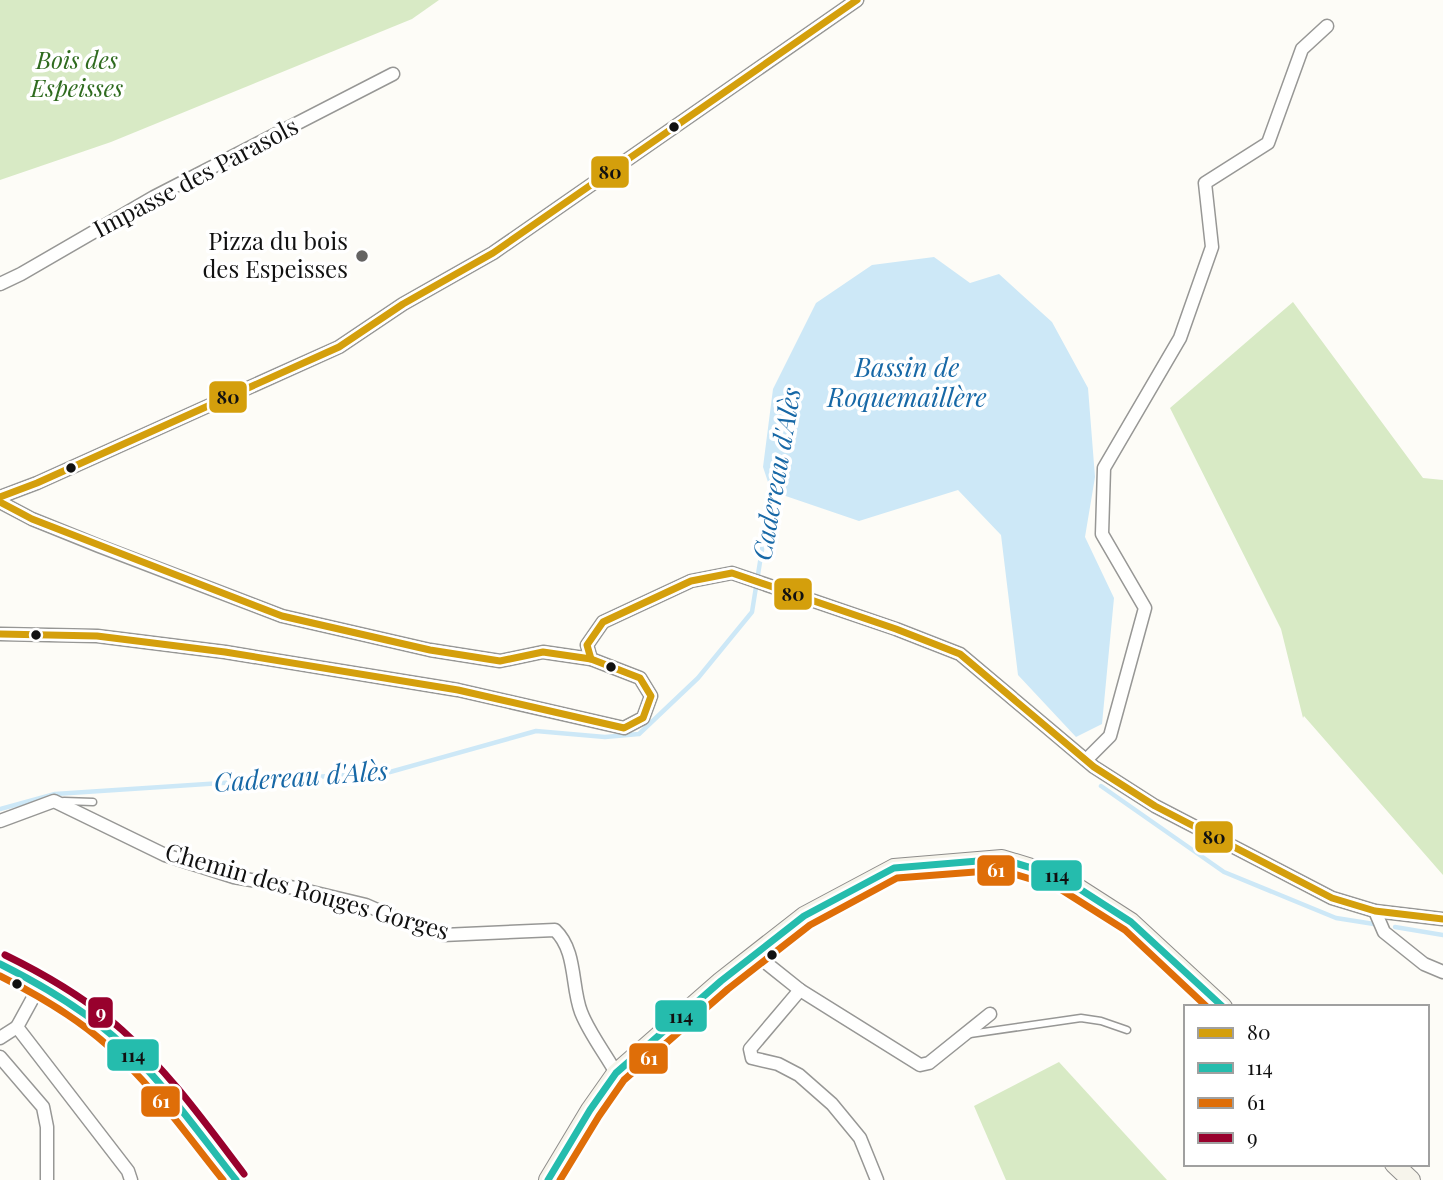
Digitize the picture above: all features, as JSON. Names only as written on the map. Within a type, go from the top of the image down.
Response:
[{"type":"main road","points":[[548,1180],[616,1073],[721,981],[804,916],[894,868],[1002,859],[1061,877],[1131,922],[1221,1005]]},
{"type":"main road","points":[[0,964],[40,985],[81,1012],[129,1051],[236,1180]]},
{"type":"main road","points":[[1396,1166],[1411,1180]]},
{"type":"street","points":[[0,499],[339,347],[403,304],[493,253],[857,0]]},
{"type":"street","points":[[1086,760],[1110,736],[1145,608],[1101,534],[1104,468],[1180,338],[1212,247],[1205,183],[1268,143],[1302,49],[1326,26]]},
{"type":"street","name":"Impasse des Parasols","points":[[0,284],[154,197],[393,74]]},
{"type":"street","points":[[0,499],[32,519],[65,533],[282,616],[430,650],[500,661],[542,652],[591,659],[640,678],[651,696],[643,718],[624,728],[458,690],[225,652],[97,636],[0,634]]},
{"type":"street","points":[[591,659],[587,645],[603,622],[691,581],[732,573],[896,629],[960,654],[1086,760],[1155,806],[1332,898],[1376,911],[1443,919]]},
{"type":"street","points":[[0,821],[54,801]]},
{"type":"street","name":"Chemin des Rouges Gorges","points":[[54,801],[165,855],[234,877],[366,905],[443,935],[555,930],[563,937],[575,975],[580,1010],[616,1073]]},
{"type":"street","points":[[1376,911],[1384,932],[1424,964],[1443,972]]},
{"type":"street","points":[[755,954],[800,990],[920,1065],[929,1063],[990,1014]]},
{"type":"street","points":[[0,1038],[17,1027],[40,985]]},
{"type":"street","points":[[800,990],[758,1037],[750,1049],[752,1058],[778,1064],[800,1075],[832,1104],[860,1138],[877,1180]]},
{"type":"street","points":[[17,1027],[82,1108],[128,1171],[131,1180]]},
{"type":"street","points":[[0,1057],[43,1107],[47,1127],[47,1180]]},
{"type":"lane","points":[[54,801],[93,802]]},
{"type":"lane","points":[[965,1034],[1081,1018],[1101,1021],[1127,1030]]},
{"type":"green space","name":"Bois des Espeisses","points":[[0,0],[439,0],[412,19],[111,142],[0,180]]},
{"type":"green space","points":[[1293,302],[1423,478],[1443,480],[1443,875],[1304,716],[1303,718],[1281,629],[1170,408]]},
{"type":"green space","points":[[1059,1062],[1167,1180],[1006,1180],[974,1106]]},
{"type":"water","name":"Bassin de Roquemaillère","points":[[934,257],[970,283],[999,274],[1052,322],[1088,388],[1095,477],[1085,537],[1114,598],[1102,724],[1076,737],[1018,675],[1001,535],[958,490],[859,521],[771,491],[763,467],[773,389],[816,303],[872,265]]},
{"type":"waterway","name":"Cadereau d'Alès","points":[[0,809],[55,794],[390,772],[536,731],[605,737],[639,734],[698,678],[752,612],[772,487]]},
{"type":"waterway","name":"Cadereau d'Alès","points":[[1101,786],[1224,872],[1336,918],[1374,924]]},
{"type":"waterway","name":"Cadereau d'Alès","points":[[1395,927],[1443,935]]},
{"type":"transit line","name":"80","points":[[0,497],[37,483],[339,347],[403,304],[493,253],[857,0]]},
{"type":"transit line","name":"80","points":[[0,502],[32,519],[282,616],[430,650],[500,661],[543,652],[591,659],[640,678],[651,696],[643,718],[624,728],[458,690],[225,652],[97,636],[0,634]]},
{"type":"transit line","name":"80","points":[[591,659],[587,645],[603,622],[691,581],[732,573],[896,629],[960,654],[1094,767],[1155,806],[1332,898],[1375,911],[1443,919]]},
{"type":"transit line","name":"114","points":[[548,1180],[616,1073],[721,981],[804,916],[894,868],[1002,859],[1061,877],[1131,922],[1221,1005]]},
{"type":"transit line","name":"61","points":[[560,1180],[624,1080],[728,989],[810,925],[897,878],[1001,870],[1057,887],[1125,930],[1205,1005]]},
{"type":"transit line","name":"9","points":[[5,955],[66,988],[122,1030],[171,1081],[244,1174]]},
{"type":"transit line","name":"114","points":[[0,964],[59,997],[113,1036],[163,1087],[236,1180]]},
{"type":"transit line","name":"61","points":[[0,976],[56,1007],[108,1046],[154,1093],[223,1180]]},
{"type":"place","name":"Pizza du bois des Espeisses","points":[[362,256]]}]
